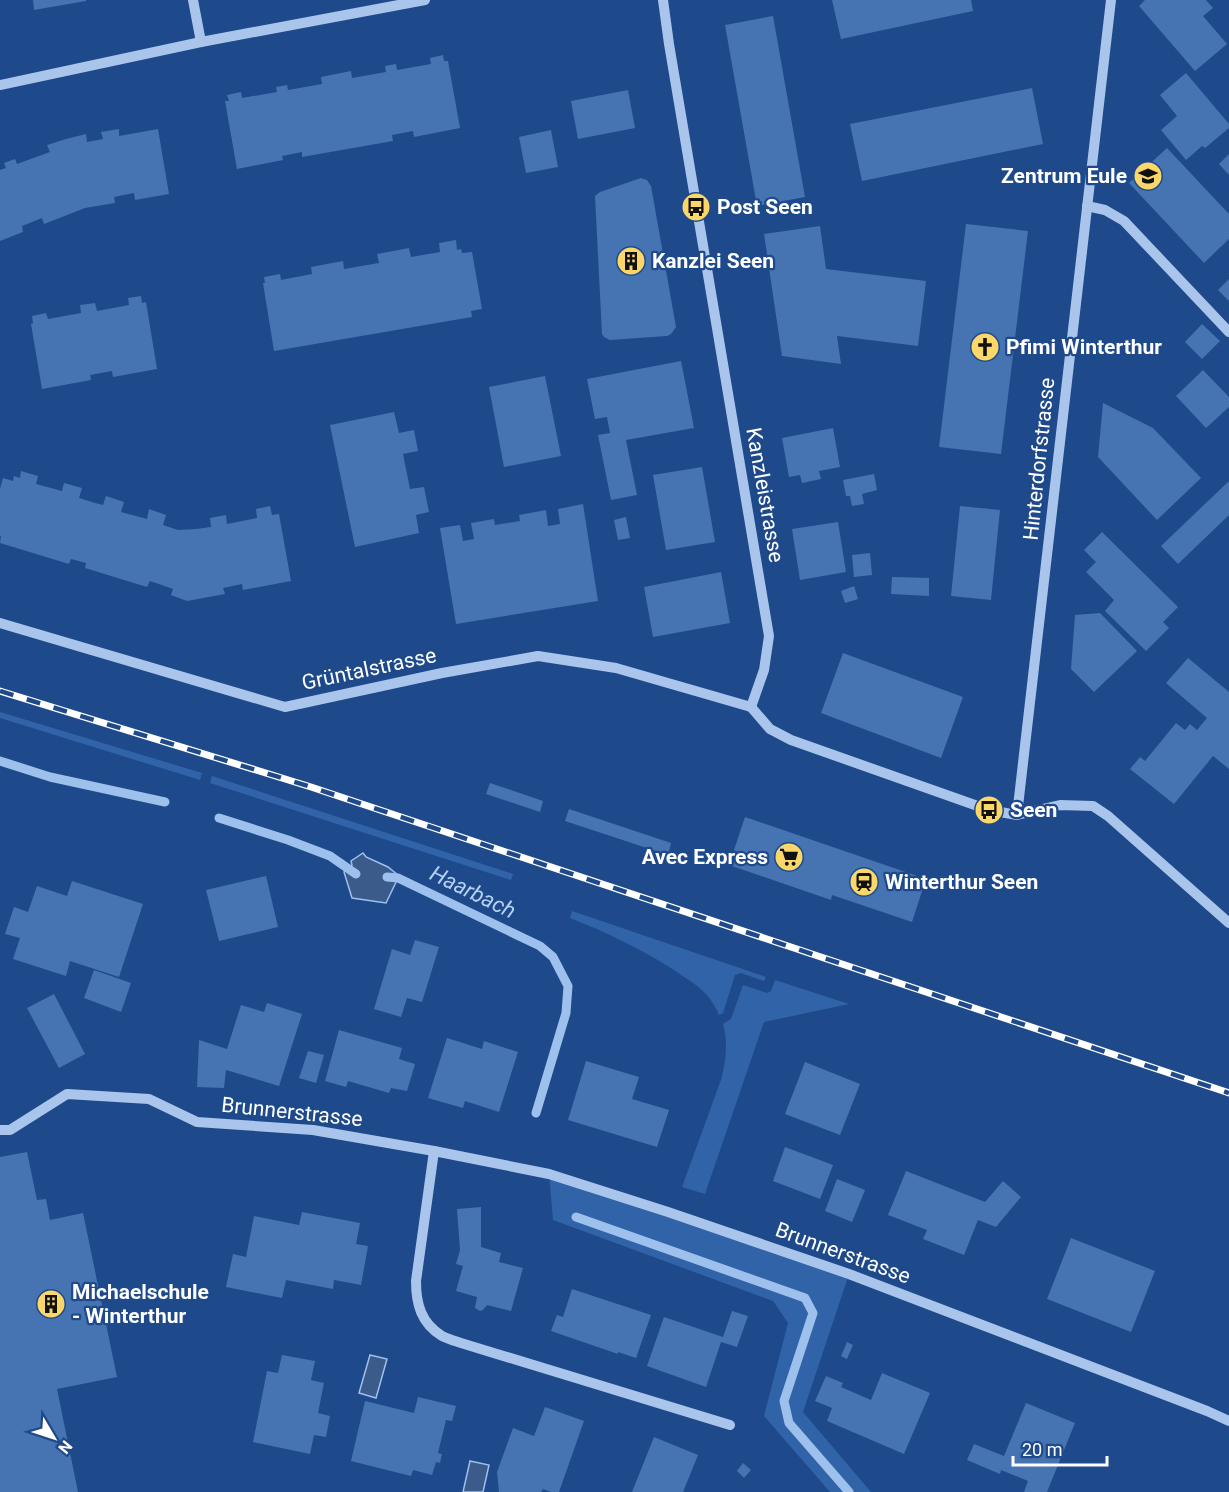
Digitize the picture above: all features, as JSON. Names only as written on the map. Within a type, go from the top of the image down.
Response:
[{"type":"street","points":[[193,0],[201,42]]},
{"type":"street","points":[[0,85],[201,42],[424,0]]},
{"type":"street","name":"Kanzleistrasse","points":[[663,0],[769,636],[764,670],[751,707]]},
{"type":"street","name":"Hinterdorfstrasse","points":[[1017,815],[1111,0]]},
{"type":"street","points":[[1087,206],[1106,210],[1124,221],[1229,332]]},
{"type":"street","name":"Grüntalstrasse","points":[[0,623],[285,707],[442,673],[538,656],[616,668],[751,707]]},
{"type":"street","points":[[751,707],[770,729],[791,740],[989,810],[1017,815],[1060,805],[1093,806],[1108,816],[1229,922]]},
{"type":"street","name":"Brunnerstrasse","points":[[0,1130],[10,1130],[67,1094],[149,1099],[197,1122],[313,1130],[549,1174],[849,1274],[1229,1420]]},
{"type":"street","points":[[434,1151],[416,1281],[416,1298],[428,1324],[442,1336],[461,1343],[730,1425]]},
{"type":"shaded area","points":[[0,712],[202,773],[200,780],[0,718]]},
{"type":"shaded area","points":[[212,776],[513,874],[511,880],[210,783]]},
{"type":"shaded area","points":[[363,853],[399,876],[386,903],[352,898],[344,872],[352,865],[351,861]]},
{"type":"shaded area","points":[[572,911],[766,977],[764,981],[741,973],[735,975],[723,1013],[719,1015],[700,988],[662,962],[636,948],[570,918]]},
{"type":"shaded area","points":[[775,980],[849,1004],[764,1022],[705,1194],[682,1187],[722,1077],[726,1050],[723,1024],[731,1019],[743,985],[767,993],[771,991]]},
{"type":"shaded area","points":[[549,1174],[849,1274],[803,1412],[871,1492],[830,1492],[764,1416],[788,1323],[773,1301],[553,1220]]},
{"type":"shaded area","points":[[370,1355],[387,1359],[376,1398],[359,1393]]},
{"type":"shaded area","points":[[470,1461],[489,1465],[483,1492],[463,1492]]},
{"type":"building","points":[[33,0],[86,0],[86,1],[34,10]]},
{"type":"building","points":[[832,0],[971,0],[973,11],[841,39]]},
{"type":"building","points":[[1145,0],[1206,0],[1213,8],[1203,16],[1227,44],[1195,71],[1139,6]]},
{"type":"building","points":[[773,16],[805,197],[757,206],[725,25]]},
{"type":"building","points":[[443,55],[444,61],[448,61],[460,128],[414,137],[413,131],[392,135],[393,141],[302,157],[302,152],[282,156],[283,160],[237,169],[225,101],[229,101],[227,95],[241,92],[242,98],[277,92],[276,87],[287,85],[288,90],[322,84],[321,77],[351,71],[352,78],[386,72],[385,66],[396,64],[397,70],[431,64],[430,58]]},
{"type":"building","points":[[1186,73],[1229,124],[1229,128],[1186,160],[1161,130],[1177,116],[1160,95]]},
{"type":"building","points":[[1032,88],[1043,144],[862,181],[850,124]]},
{"type":"building","points":[[628,90],[635,128],[578,139],[571,101]]},
{"type":"building","points":[[119,129],[119,136],[158,129],[169,194],[135,200],[134,193],[114,197],[115,203],[85,208],[44,224],[42,218],[22,226],[23,232],[0,241],[0,170],[6,168],[4,163],[15,159],[17,164],[50,152],[47,145],[66,139],[86,134],[87,142],[103,139],[101,132]]},
{"type":"building","points":[[551,130],[558,167],[526,173],[519,137]]},
{"type":"building","name":"Zentrum Eule","points":[[1167,148],[1229,214],[1229,239],[1204,263],[1129,183]]},
{"type":"building","points":[[1229,154],[1229,175],[1219,164]]},
{"type":"building","name":"Kanzlei Seen","points":[[641,178],[647,180],[651,186],[676,327],[667,336],[610,340],[602,334],[595,196],[600,192]]},
{"type":"building","points":[[966,224],[1028,231],[1001,454],[939,447]]},
{"type":"building","points":[[820,226],[826,269],[926,281],[918,346],[837,336],[841,364],[782,356],[764,234]]},
{"type":"building","points":[[456,240],[457,250],[461,249],[462,253],[472,252],[482,309],[471,311],[472,317],[274,351],[264,277],[280,274],[281,280],[312,274],[311,267],[343,261],[344,269],[379,263],[377,254],[409,248],[411,257],[440,252],[439,243]]},
{"type":"building","points":[[1229,279],[1229,301],[1218,290]]},
{"type":"building","points":[[141,296],[142,303],[146,302],[157,369],[113,377],[112,371],[90,375],[91,380],[42,389],[31,324],[33,323],[32,316],[46,313],[48,319],[81,313],[80,305],[95,303],[97,311],[129,305],[128,298]]},
{"type":"building","points":[[1202,324],[1220,341],[1202,359],[1185,342]]},
{"type":"building","points":[[681,361],[694,428],[626,440],[637,495],[611,500],[598,435],[610,433],[607,417],[595,419],[587,379]]},
{"type":"building","points":[[1203,370],[1229,397],[1229,407],[1206,428],[1176,396]]},
{"type":"building","points":[[545,376],[561,456],[504,467],[489,387]]},
{"type":"building","points":[[1103,403],[1153,428],[1201,478],[1157,520],[1098,457]]},
{"type":"building","points":[[394,412],[399,433],[414,430],[418,451],[403,454],[410,489],[424,487],[429,512],[416,515],[419,533],[355,547],[330,425]]},
{"type":"building","points":[[833,428],[840,467],[819,471],[821,479],[802,483],[800,475],[789,477],[782,438]]},
{"type":"building","points":[[702,467],[715,542],[666,550],[653,475]]},
{"type":"building","points":[[21,471],[38,476],[36,484],[62,491],[64,483],[82,488],[79,498],[95,503],[103,505],[106,496],[124,502],[121,512],[147,519],[149,509],[166,515],[163,525],[178,530],[211,527],[210,518],[226,515],[227,524],[257,518],[256,509],[270,506],[272,515],[279,514],[291,581],[243,590],[242,584],[223,588],[225,594],[187,601],[171,595],[173,589],[150,581],[147,587],[85,568],[86,563],[71,559],[69,564],[0,543],[0,489],[3,478],[13,481],[14,476],[20,478]]},
{"type":"building","points":[[874,474],[877,490],[862,494],[864,504],[852,506],[850,496],[846,496],[843,480]]},
{"type":"building","points":[[1229,481],[1229,515],[1178,564],[1161,546]]},
{"type":"building","points":[[583,504],[598,601],[456,624],[440,528],[460,525],[463,541],[474,539],[471,523],[494,519],[495,525],[520,521],[519,515],[546,510],[548,526],[560,524],[558,509]]},
{"type":"building","points":[[960,506],[1000,510],[991,600],[951,596]]},
{"type":"building","points":[[626,517],[630,538],[618,540],[614,520]]},
{"type":"building","points":[[838,522],[846,572],[800,580],[792,529]]},
{"type":"building","points":[[1102,532],[1178,607],[1163,622],[1169,628],[1146,651],[1105,611],[1114,600],[1086,572],[1096,562],[1084,550]]},
{"type":"building","points":[[870,553],[872,575],[854,577],[852,555]]},
{"type":"building","points":[[721,572],[730,623],[653,637],[644,587]]},
{"type":"building","points":[[892,577],[929,578],[929,596],[891,594]]},
{"type":"building","points":[[854,586],[858,599],[845,603],[841,591]]},
{"type":"building","points":[[1100,613],[1137,651],[1094,692],[1071,669],[1075,615]]},
{"type":"building","points":[[843,653],[963,697],[941,758],[821,713]]},
{"type":"building","points":[[1188,658],[1229,692],[1229,769],[1213,756],[1174,804],[1130,769],[1140,757],[1145,761],[1176,723],[1185,730],[1190,724],[1197,730],[1207,718],[1166,683]]},
{"type":"building","points":[[490,783],[543,801],[540,812],[486,794]]},
{"type":"building","points":[[569,809],[671,843],[668,855],[565,821]]},
{"type":"building","points":[[745,817],[926,879],[912,922],[832,895],[831,900],[729,865]]},
{"type":"building","points":[[266,876],[278,927],[219,941],[206,890]]},
{"type":"building","points":[[72,881],[143,904],[119,977],[70,961],[66,976],[13,959],[20,938],[5,934],[14,907],[28,912],[37,886],[67,896]]},
{"type":"building","points":[[415,940],[439,947],[422,1002],[407,998],[401,1017],[374,1009],[392,949],[410,955]]},
{"type":"building","points":[[94,970],[131,983],[121,1012],[84,998]]},
{"type":"building","points":[[54,994],[85,1054],[59,1068],[27,1008]]},
{"type":"building","points":[[267,1003],[302,1014],[279,1086],[226,1070],[224,1088],[197,1087],[199,1040],[227,1049],[241,1005],[264,1012]]},
{"type":"building","points":[[339,1030],[402,1048],[399,1059],[415,1064],[407,1091],[391,1088],[389,1093],[348,1081],[346,1087],[325,1081]]},
{"type":"building","points":[[447,1038],[482,1049],[484,1041],[518,1052],[499,1112],[465,1101],[463,1108],[428,1098]]},
{"type":"building","points":[[308,1051],[324,1055],[316,1083],[299,1078]]},
{"type":"building","points":[[586,1061],[639,1077],[632,1099],[669,1110],[657,1147],[568,1120]]},
{"type":"building","points":[[805,1062],[860,1084],[840,1135],[785,1114]]},
{"type":"building","points":[[785,1147],[833,1165],[820,1199],[773,1181]]},
{"type":"building","name":"Michaelschule - Winterthur","points":[[27,1152],[37,1200],[46,1199],[50,1220],[83,1213],[117,1377],[57,1389],[78,1492],[0,1492],[0,1157]]},
{"type":"building","points":[[906,1171],[985,1202],[1003,1181],[1021,1197],[996,1227],[978,1220],[964,1255],[923,1239],[927,1230],[888,1215]]},
{"type":"building","points":[[837,1179],[865,1190],[852,1222],[825,1211]]},
{"type":"building","points":[[481,1207],[481,1247],[501,1253],[499,1262],[523,1268],[511,1311],[487,1305],[480,1311],[475,1308],[477,1297],[456,1291],[463,1266],[456,1264],[460,1250],[457,1209]]},
{"type":"building","points":[[302,1212],[360,1223],[356,1244],[368,1246],[361,1285],[334,1280],[333,1289],[286,1280],[282,1298],[226,1287],[233,1254],[246,1257],[254,1216],[299,1225]]},
{"type":"building","points":[[1071,1238],[1155,1271],[1131,1332],[1047,1299]]},
{"type":"building","points":[[572,1289],[651,1315],[636,1358],[551,1331],[557,1315],[563,1317]]},
{"type":"building","points":[[732,1311],[748,1316],[737,1347],[721,1342],[706,1387],[647,1366],[664,1317],[723,1337]]},
{"type":"building","points":[[847,1342],[853,1345],[847,1359],[841,1356]]},
{"type":"building","points":[[282,1355],[315,1361],[311,1380],[324,1383],[318,1413],[330,1416],[326,1437],[314,1435],[310,1454],[253,1442],[267,1371],[278,1373]]},
{"type":"building","points":[[882,1373],[930,1393],[904,1454],[827,1421],[832,1408],[815,1401],[826,1376],[843,1383],[841,1387],[871,1400]]},
{"type":"building","points":[[418,1397],[456,1406],[452,1421],[446,1420],[438,1453],[442,1454],[440,1463],[436,1462],[432,1475],[413,1470],[411,1476],[351,1461],[365,1401],[414,1413]]},
{"type":"building","points":[[1026,1403],[1075,1423],[1047,1492],[1024,1492],[1028,1481],[1001,1470],[1000,1474],[967,1460],[974,1444],[1004,1456]]},
{"type":"building","points":[[545,1407],[584,1421],[559,1492],[543,1489],[541,1492],[499,1492],[497,1472],[513,1428],[534,1436]]},
{"type":"building","points":[[654,1437],[698,1455],[683,1492],[632,1492]]},
{"type":"building","points":[[743,1463],[751,1470],[744,1478],[737,1471]]},
{"type":"waterway","name":"Haarbach","points":[[0,761],[50,777],[165,802]]},
{"type":"waterway","name":"Haarbach","points":[[219,818],[330,856],[356,874]]},
{"type":"waterway","name":"Haarbach","points":[[387,877],[398,878],[540,946],[553,957],[568,986],[566,1013],[536,1113]]},
{"type":"waterway","name":"Haarbach","points":[[576,1217],[805,1298],[813,1313],[784,1401],[789,1423],[849,1492]]},
{"type":"railway","points":[[0,691],[311,787],[1229,1093]]},
{"type":"place","name":"Zentrum Eule","points":[[1148,176]]},
{"type":"place","name":"Post Seen","points":[[696,207]]},
{"type":"place","name":"Kanzlei Seen","points":[[631,261]]},
{"type":"place","name":"Pfimi Winterthur","points":[[985,347]]},
{"type":"place","name":"Seen","points":[[989,810]]},
{"type":"place","name":"Avec Express","points":[[789,857]]},
{"type":"place","name":"Winterthur Seen","points":[[864,882]]},
{"type":"place","name":"Michaelschule - Winterthur","points":[[51,1304]]}]
